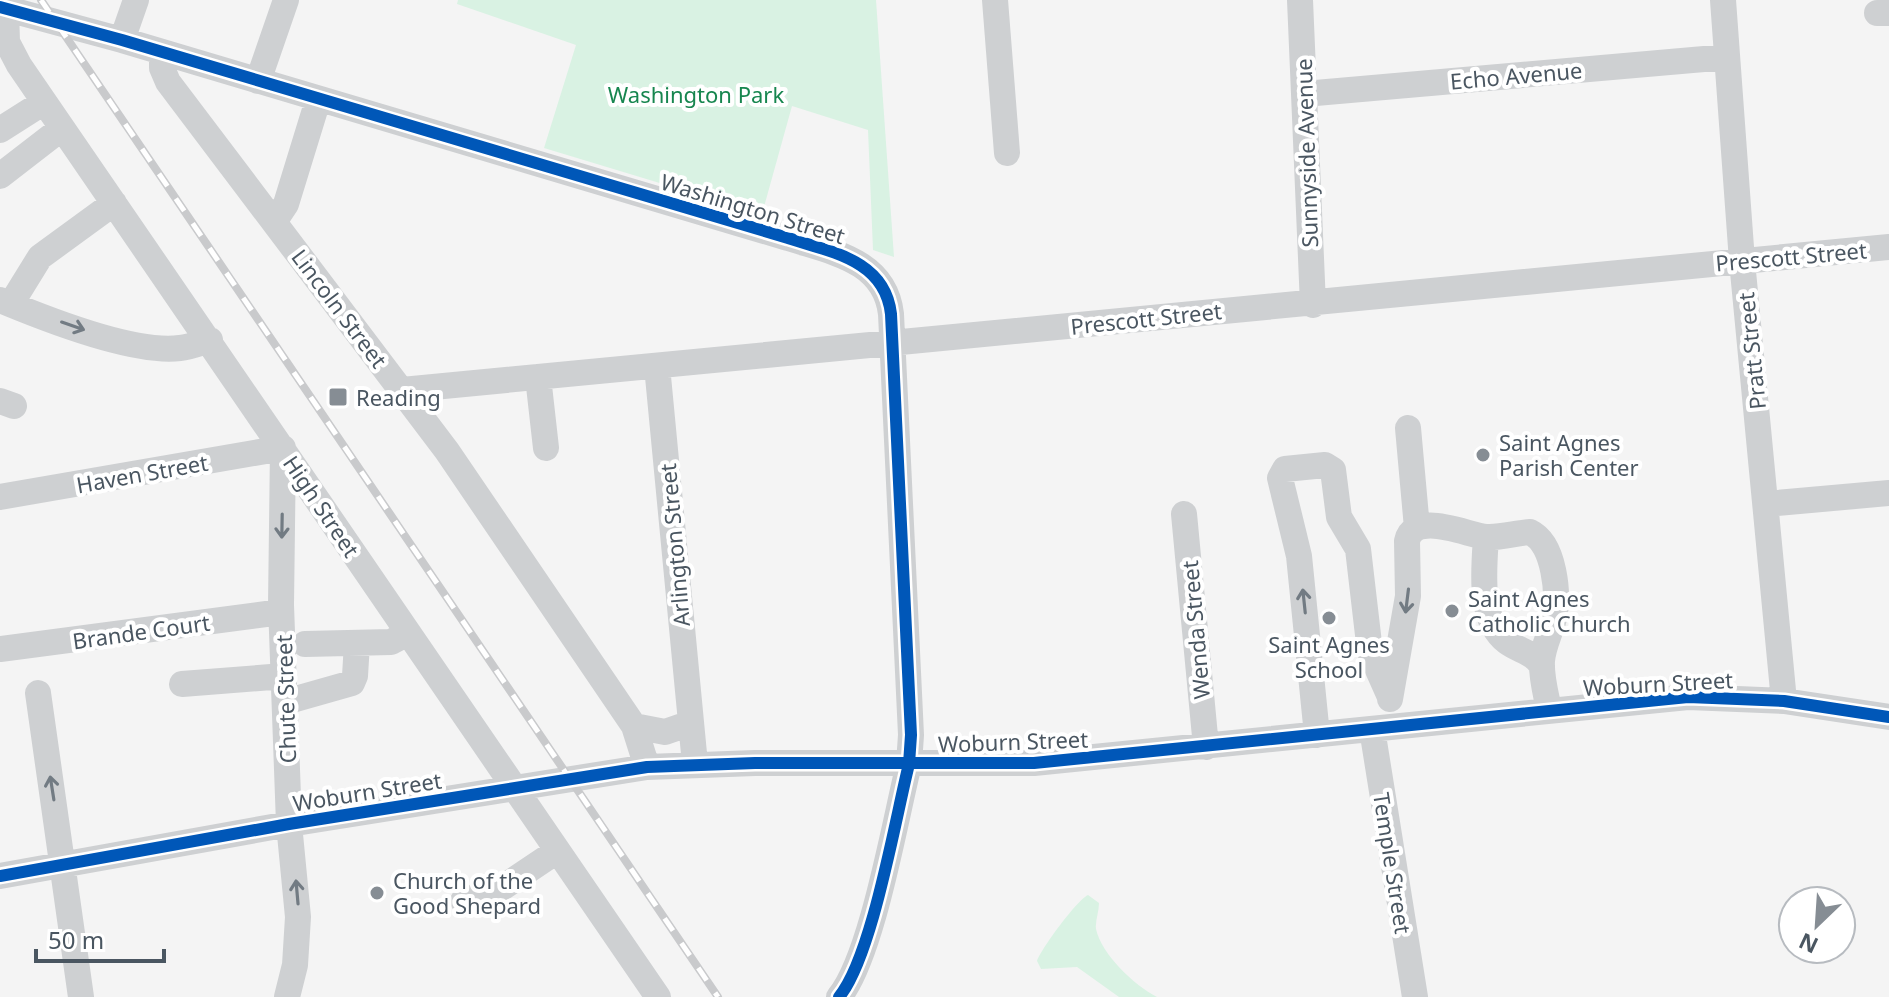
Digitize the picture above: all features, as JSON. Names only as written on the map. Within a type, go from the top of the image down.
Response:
[{"type":"street","points":[[122,40],[136,0]]},
{"type":"street","points":[[258,81],[286,0]]},
{"type":"street","points":[[995,0],[1007,153]]},
{"type":"street","name":"Sunnyside Avenue","points":[[1300,0],[1313,305]]},
{"type":"street","name":"Pratt Street","points":[[1723,0],[1742,261],[1784,701]]},
{"type":"street","name":"Washington Street","points":[[3,8],[122,40],[853,260],[873,273],[885,290],[893,344],[911,735],[909,764],[866,939],[842,996]]},
{"type":"street","name":"High Street","points":[[3,8],[4,44],[658,997]]},
{"type":"street","name":"Lincoln Street","points":[[162,53],[163,71],[168,82],[402,390],[634,726],[647,767]]},
{"type":"street","name":"Echo Avenue","points":[[1304,94],[1727,57]]},
{"type":"street","points":[[274,222],[290,192],[318,100]]},
{"type":"street","points":[[0,130],[44,102]]},
{"type":"street","points":[[0,176],[62,128]]},
{"type":"street","points":[[114,203],[40,257],[5,302],[89,332],[142,345],[180,348],[210,340]]},
{"type":"street","name":"Prescott Street","points":[[402,390],[1216,311],[1313,305],[1889,247]]},
{"type":"street","name":"Arlington Street","points":[[657,366],[695,764]]},
{"type":"street","points":[[538,377],[546,448]]},
{"type":"street","points":[[1408,428],[1417,528]]},
{"type":"street","name":"Haven Street","points":[[0,497],[283,448]]},
{"type":"street","name":"Chute Street","points":[[283,448],[281,612],[289,824],[298,917],[296,957],[287,997]]},
{"type":"street","points":[[1317,735],[1299,556],[1280,478],[1287,468],[1325,465],[1333,470],[1342,525],[1358,549],[1370,652],[1390,697]]},
{"type":"street","points":[[1766,504],[1889,493]]},
{"type":"street","name":"Wenda Street","points":[[1184,514],[1206,747]]},
{"type":"street","points":[[1390,697],[1408,596],[1407,538],[1417,528],[1450,527],[1486,537],[1533,533],[1548,558],[1555,594],[1553,621],[1542,666],[1549,710]]},
{"type":"street","points":[[1486,537],[1485,577],[1492,626],[1508,643],[1534,656],[1542,666]]},
{"type":"street","name":"Brande Court","points":[[0,649],[281,612]]},
{"type":"street","points":[[305,644],[391,642],[408,633]]},
{"type":"street","points":[[182,684],[284,689],[352,683],[357,643]]},
{"type":"street","points":[[38,693],[81,997]]},
{"type":"street","name":"Temple Street","points":[[1390,697],[1381,728],[1415,997]]},
{"type":"street","name":"Woburn Street","points":[[0,876],[289,824],[647,767],[695,764],[1034,763],[1688,697],[1784,701],[1889,717]]},
{"type":"street","points":[[634,726],[665,732],[691,723]]},
{"type":"street","points":[[463,901],[502,888],[557,851]]},
{"type":"green space","name":"Washington Park","points":[[458,0],[876,0],[894,257],[873,250],[868,130],[792,106],[762,214],[544,148],[576,45],[457,4]]},
{"type":"green space","points":[[1088,895],[1099,903],[1096,929],[1105,949],[1129,977],[1157,997],[1119,997],[1077,967],[1041,969],[1037,961],[1045,946]]},
{"type":"railway","points":[[41,0],[718,997]]},
{"type":"cycle path","points":[[0,7],[122,40],[821,248],[853,261],[878,281],[887,296],[891,314],[911,735],[909,764],[872,920],[851,978],[839,997]]},
{"type":"cycle path","points":[[0,876],[289,824],[647,767],[755,763],[1034,763],[1688,697],[1784,701],[1889,717]]},
{"type":"place","name":"Reading","points":[[338,397]]},
{"type":"place","name":"Saint Agnes Parish Center","points":[[1483,455]]},
{"type":"place","name":"Saint Agnes Catholic Church","points":[[1452,611]]},
{"type":"place","name":"Saint Agnes School","points":[[1329,618]]},
{"type":"place","name":"Church of the Good Shepard","points":[[377,893]]}]
